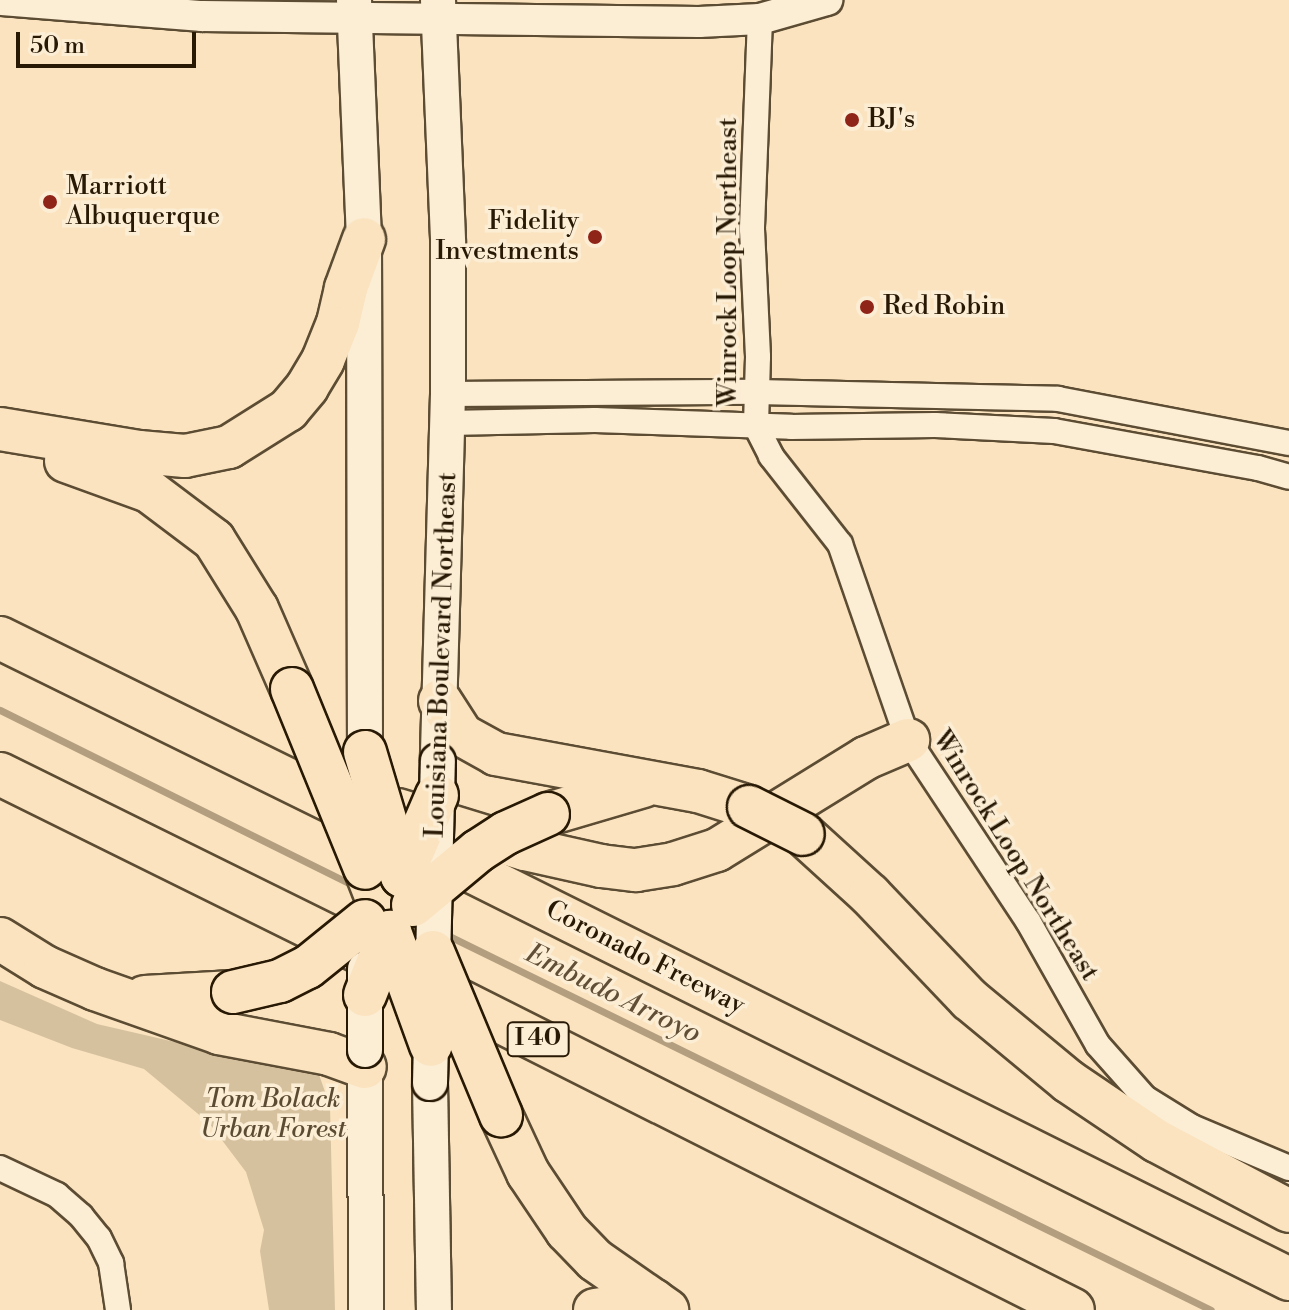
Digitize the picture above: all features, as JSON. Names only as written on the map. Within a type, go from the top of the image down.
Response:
[{"type":"highway","points":[[0,432],[185,456],[229,447],[288,410],[310,382],[338,323],[346,288],[364,239]]},
{"type":"highway","points":[[0,432],[149,491],[214,540],[257,609],[393,899],[433,952],[528,1173],[567,1231],[595,1260],[660,1306]]},
{"type":"highway","name":"Coronado Freeway","points":[[0,638],[1289,1279]]},
{"type":"highway","points":[[440,701],[462,735],[481,748],[648,784],[698,791],[749,807],[803,834],[870,895],[969,999],[1068,1081],[1157,1141],[1289,1211]]},
{"type":"highway","points":[[365,740],[393,899],[431,1064]]},
{"type":"highway","points":[[270,771],[525,849],[601,866],[636,870],[673,864],[717,850],[866,758],[908,740]]},
{"type":"highway","name":"I 40","points":[[0,774],[474,1007],[1073,1310]]},
{"type":"highway","points":[[365,995],[393,899],[438,778]]},
{"type":"highway","points":[[123,997],[233,992],[280,981],[308,967],[393,899],[506,833],[548,814],[648,784]]},
{"type":"highway","points":[[0,939],[45,967],[219,1033],[365,1059]]},
{"type":"highway","points":[[595,1310],[660,1306]]},
{"type":"main road","points":[[354,8],[364,239],[365,740]]},
{"type":"main road","name":"Louisiana Boulevard Northeast","points":[[438,9],[448,243],[448,409],[438,778]]},
{"type":"main road","points":[[433,952],[434,1310]]},
{"type":"main road","points":[[365,995],[366,1310]]},
{"type":"street","points":[[2,0],[202,16],[354,8],[438,9],[699,22],[827,0]]},
{"type":"street","name":"Winrock Loop Northeast","points":[[769,9],[752,229],[756,426],[771,456],[840,544],[908,740],[1028,921],[1098,1045],[1145,1098],[1192,1127],[1289,1168]]},
{"type":"street","points":[[448,409],[757,392],[1058,399],[1268,436],[1289,443]]},
{"type":"street","points":[[448,409],[595,420],[756,426],[935,425],[1054,431],[1289,477]]},
{"type":"street","points":[[0,1168],[57,1195],[99,1238],[111,1263],[118,1310]]},
{"type":"green space","name":"Tom Bolack Urban Forest","points":[[0,981],[97,1024],[188,1045],[316,1066],[330,1106],[335,1310],[269,1310],[260,1251],[264,1230],[246,1172],[209,1123],[144,1069],[72,1048],[0,1020]]},
{"type":"waterway","name":"Embudo Arroyo","points":[[0,710],[356,887]]},
{"type":"waterway","name":"Embudo Arroyo","points":[[445,934],[1211,1310]]},
{"type":"place","name":"BJ's","points":[[852,120]]},
{"type":"place","name":"Marriott Albuquerque","points":[[50,202]]},
{"type":"place","name":"Fidelity Investments","points":[[595,237]]},
{"type":"place","name":"Red Robin","points":[[867,307]]}]
